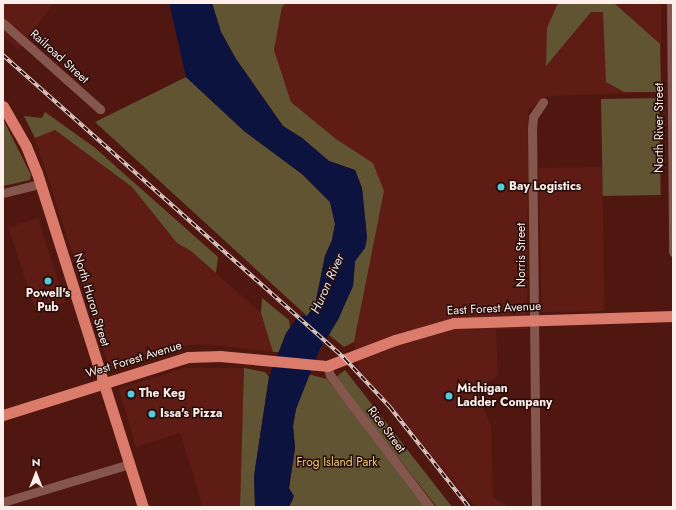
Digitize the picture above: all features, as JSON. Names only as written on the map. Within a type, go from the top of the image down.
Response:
[{"type":"main road","name":"North Huron Street","points":[[3,106],[26,146],[40,184],[143,507]]},
{"type":"main road","name":"East Forest Avenue","points":[[325,366],[443,325],[534,320],[673,316]]},
{"type":"main road","name":"West Forest Avenue","points":[[3,414],[188,357],[202,355],[325,366]]},
{"type":"street","name":"North River Street","points":[[671,3],[673,252]]},
{"type":"street","name":"Railroad Street","points":[[3,23],[100,109]]},
{"type":"street","name":"Norris Street","points":[[536,507],[532,129],[533,117],[543,102]]},
{"type":"street","points":[[3,193],[40,184]]},
{"type":"street","name":"Rice Street","points":[[325,366],[343,393],[430,507]]},
{"type":"street","points":[[3,502],[130,464]]},
{"type":"street","points":[[135,507],[138,492]]},
{"type":"shaded area","points":[[3,3],[54,3],[19,50],[3,36]]},
{"type":"shaded area","points":[[286,3],[661,3],[661,92],[546,96],[528,110],[527,329],[496,329],[498,376],[477,389],[491,427],[493,497],[509,507],[475,507],[358,368],[354,342],[373,163],[336,139],[291,102],[274,50],[282,7]]},
{"type":"shaded area","points":[[55,130],[132,187],[177,243],[191,251],[261,313],[273,352],[203,344],[189,345],[110,370],[35,138]]},
{"type":"shaded area","points":[[602,167],[605,311],[542,312],[539,168]]},
{"type":"shaded area","points":[[38,218],[65,302],[36,311],[9,228]]},
{"type":"shaded area","points":[[184,368],[244,368],[240,507],[203,507],[180,433],[136,447],[119,389]]},
{"type":"green space","points":[[212,3],[286,3],[282,7],[274,50],[291,102],[336,139],[373,163],[384,191],[354,342],[344,347],[329,335],[353,286],[355,261],[365,248],[367,238],[362,188],[355,170],[329,161],[302,138],[283,126],[236,59],[221,32]]},
{"type":"green space","points":[[558,3],[614,3],[660,44],[661,92],[624,92],[606,82],[603,12],[591,12],[546,66],[547,28]]},
{"type":"green space","points":[[186,77],[244,131],[302,174],[330,202],[335,224],[332,240],[325,256],[315,305],[307,316],[95,122]]},
{"type":"green space","points":[[659,98],[661,195],[603,196],[601,99]]},
{"type":"green space","points":[[45,112],[94,147],[218,257],[216,273],[191,251],[177,243],[132,187],[55,130],[35,138],[24,116],[42,118]]},
{"type":"green space","points":[[3,119],[31,175],[30,180],[3,186]]},
{"type":"green space","points":[[262,298],[289,320],[290,328],[280,352],[273,352],[261,313]]},
{"type":"green space","points":[[244,368],[265,372],[269,377],[254,476],[255,507],[240,507]]},
{"type":"green space","points":[[345,370],[452,507],[437,507],[336,377]]},
{"type":"green space","name":"Frog Island Park","points":[[308,374],[327,379],[426,507],[289,507],[293,499],[289,488],[295,448],[293,426],[296,409]]},
{"type":"water","name":"Huron River","points":[[169,3],[212,3],[221,32],[236,59],[283,126],[302,138],[329,161],[355,170],[362,188],[367,238],[365,248],[355,261],[353,286],[338,320],[320,349],[296,409],[293,426],[295,448],[289,488],[294,496],[289,507],[255,507],[254,476],[269,377],[286,333],[298,316],[307,316],[315,305],[325,256],[332,240],[335,224],[330,202],[302,174],[244,131],[186,77]]},
{"type":"railway","points":[[3,55],[345,359],[390,407],[469,507]]},
{"type":"place","name":"Bay Logistics","points":[[501,187]]},
{"type":"place","name":"Powell's Pub","points":[[48,281]]},
{"type":"place","name":"The Keg","points":[[131,394]]},
{"type":"place","name":"Michigan Ladder Company","points":[[449,396]]},
{"type":"place","name":"Issa's Pizza","points":[[152,414]]}]
